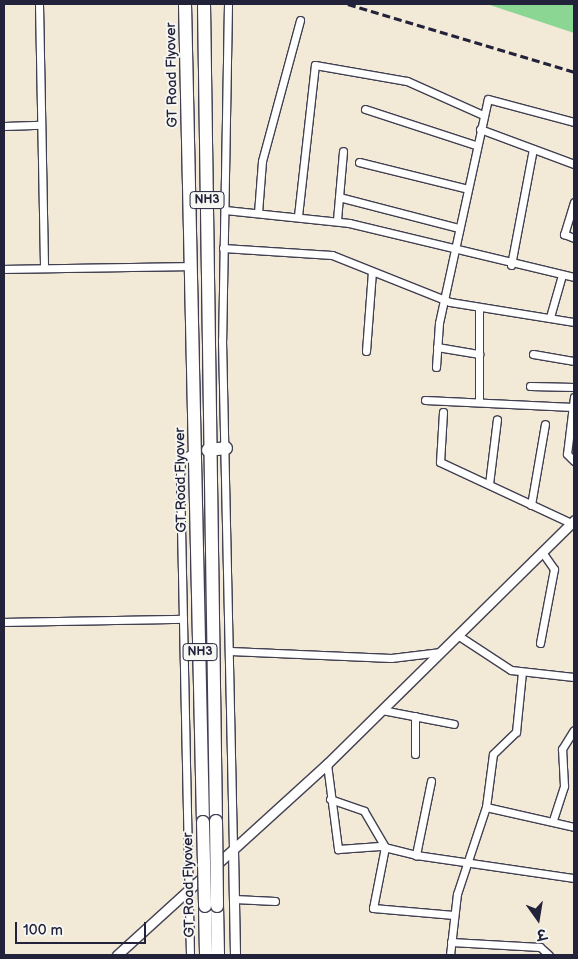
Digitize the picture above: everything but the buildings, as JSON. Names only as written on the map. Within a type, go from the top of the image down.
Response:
[{"type":"highway","name":"GT Road Flyover","points":[[185,4],[192,266],[202,450]]},
{"type":"highway","name":"GT Road Flyover","points":[[204,4],[202,450],[211,906],[206,955]]},
{"type":"highway","points":[[202,450],[226,448]]},
{"type":"highway","name":"GT Road Flyover","points":[[211,906],[218,955]]},
{"type":"street","points":[[39,4],[44,268]]},
{"type":"street","points":[[228,4],[224,248],[235,955]]},
{"type":"street","points":[[258,213],[262,161],[300,20]]},
{"type":"street","points":[[298,216],[315,65],[407,81],[483,115]]},
{"type":"street","points":[[436,367],[437,347],[445,300],[475,145],[488,99],[494,98],[574,122]]},
{"type":"street","points":[[366,109],[475,145]]},
{"type":"street","points":[[4,126],[41,125]]},
{"type":"street","points":[[480,129],[574,164]]},
{"type":"street","points":[[510,265],[533,149]]},
{"type":"street","points":[[337,220],[343,151]]},
{"type":"street","points":[[359,162],[468,189]]},
{"type":"street","points":[[339,197],[459,228]]},
{"type":"street","points":[[574,202],[564,234],[574,238]]},
{"type":"street","points":[[225,210],[337,220],[456,248],[510,265],[574,277]]},
{"type":"street","points":[[224,248],[332,255],[445,300],[479,307],[550,316],[574,322]]},
{"type":"street","points":[[4,269],[192,266]]},
{"type":"street","points":[[366,351],[372,272]]},
{"type":"street","points":[[550,316],[562,275]]},
{"type":"street","points":[[479,307],[479,402]]},
{"type":"street","points":[[437,347],[479,354]]},
{"type":"street","points":[[533,354],[574,361]]},
{"type":"street","points":[[530,386],[574,387]]},
{"type":"street","points":[[574,397],[568,454],[574,460]]},
{"type":"street","points":[[425,400],[573,407]]},
{"type":"street","points":[[117,955],[327,764],[543,553],[573,521],[531,505],[439,461],[444,412]]},
{"type":"street","points":[[489,484],[497,419]]},
{"type":"street","points":[[531,505],[545,424]]},
{"type":"street","points":[[190,955],[180,476],[181,460],[202,450]]},
{"type":"street","points":[[540,642],[554,569],[543,553]]},
{"type":"street","points":[[4,622],[183,619]]},
{"type":"street","points":[[458,636],[507,668],[522,672],[574,677]]},
{"type":"street","points":[[230,651],[391,658],[441,652]]},
{"type":"street","points":[[450,955],[454,916],[466,864],[486,807],[494,751],[516,732],[522,672]]},
{"type":"street","points":[[382,710],[454,724]]},
{"type":"street","points":[[415,716],[415,754]]},
{"type":"street","points":[[553,820],[564,786],[562,749],[574,730]]},
{"type":"street","points":[[327,764],[330,799],[338,849],[385,847],[466,864],[574,878]]},
{"type":"street","points":[[416,855],[431,780]]},
{"type":"street","points":[[330,799],[364,811],[385,847],[373,908],[454,916]]},
{"type":"street","points":[[486,807],[553,820],[574,827]]},
{"type":"street","points":[[234,898],[275,900]]},
{"type":"street","points":[[451,942],[540,947],[549,955]]},
{"type":"green space","points":[[487,4],[574,4],[574,33]]},
{"type":"railway","points":[[348,4],[574,72]]}]
